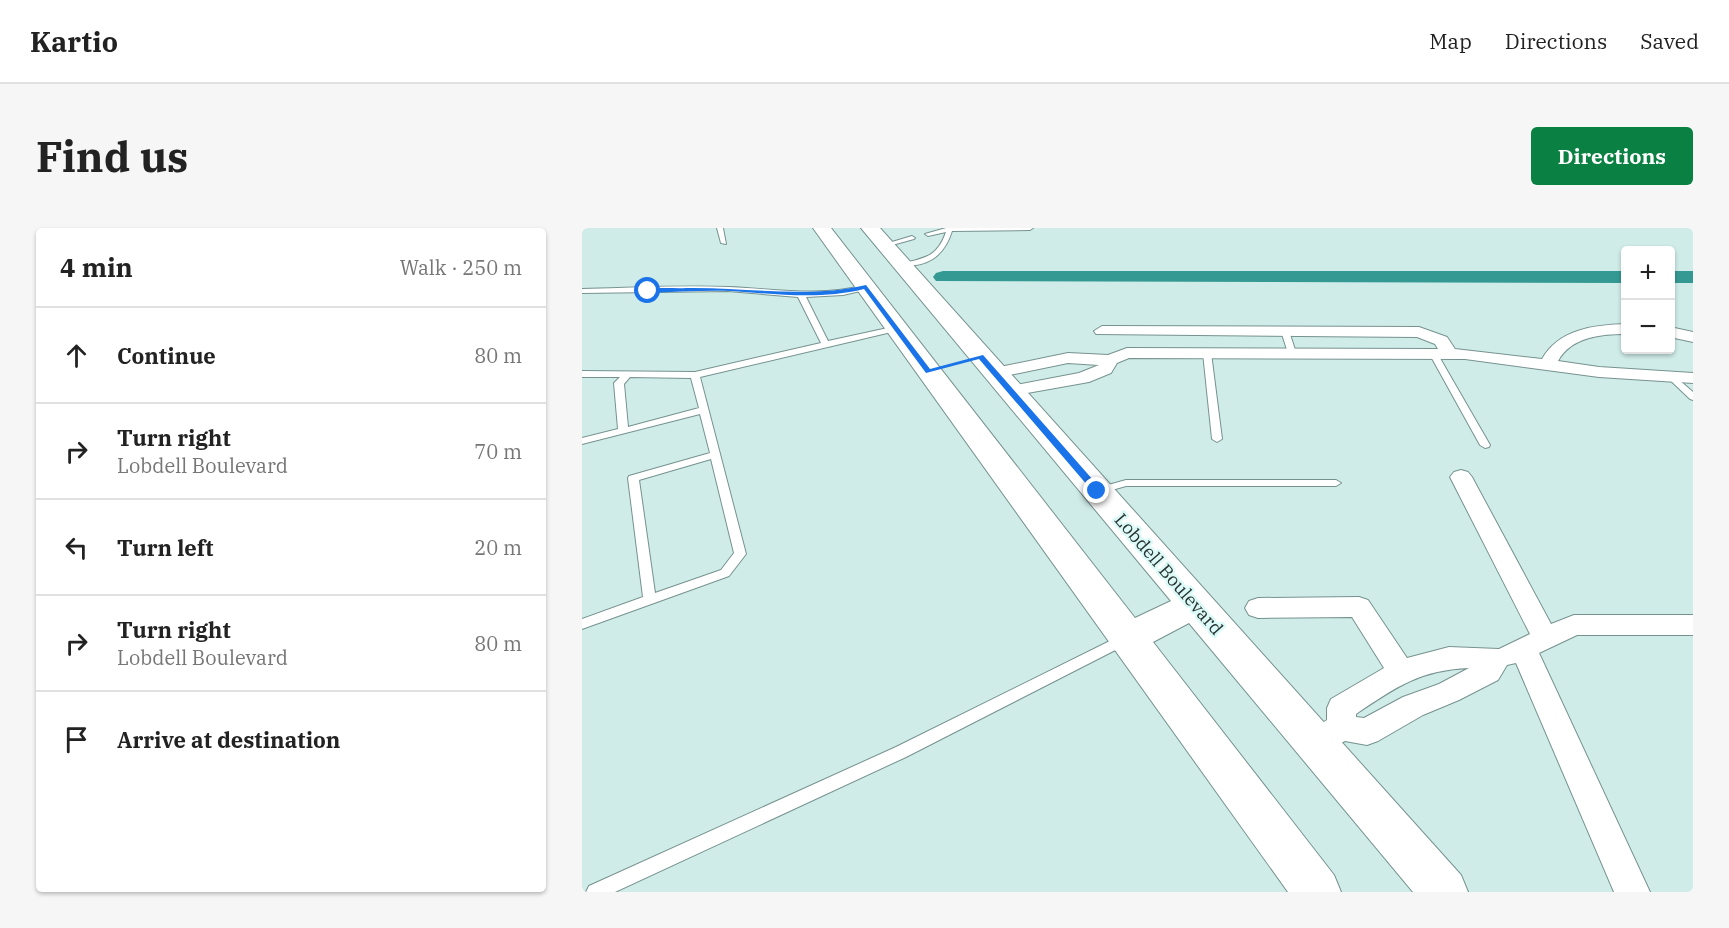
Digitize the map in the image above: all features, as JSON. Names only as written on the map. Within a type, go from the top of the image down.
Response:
[{"type":"main road","name":"Lobdell Boulevard","points":[[822,228],[897,328],[971,370],[1097,491],[1195,605],[1328,735],[1444,892]]},
{"type":"main road","name":"Lobdell Boulevard","points":[[904,247],[971,370],[1127,638],[1317,892]]},
{"type":"main road","points":[[1127,638],[1195,605]]},
{"type":"street","points":[[1548,364],[1553,352],[1570,340],[1599,329],[1621,329]]},
{"type":"street","points":[[1102,331],[1425,332],[1441,340],[1441,353]]},
{"type":"street","points":[[1675,333],[1693,337]]},
{"type":"street","points":[[971,370],[1068,358],[1110,360],[1126,353],[1441,353],[1548,364],[1599,372],[1693,378]]},
{"type":"street","points":[[971,370],[1083,378],[1105,369],[1110,360]]},
{"type":"street","points":[[1461,477],[1521,649],[1632,892]]},
{"type":"street","points":[[1258,608],[1359,608],[1400,673],[1405,710]]},
{"type":"street","points":[[1328,735],[1367,732],[1405,710],[1449,692],[1488,672],[1521,649],[1574,625],[1693,625]]},
{"type":"street","points":[[1328,735],[1341,708],[1400,673],[1441,657],[1472,657],[1521,649]]},
{"type":"street","points":[[1400,673],[1449,692]]},
{"type":"lane","points":[[720,228],[724,243]]},
{"type":"lane","points":[[928,234],[950,228],[1030,228]]},
{"type":"lane","points":[[904,247],[942,250],[950,228]]},
{"type":"lane","points":[[582,291],[728,289],[801,295],[843,293],[866,287]]},
{"type":"lane","points":[[801,295],[825,345]]},
{"type":"lane","points":[[582,374],[695,375],[897,328]]},
{"type":"lane","points":[[1285,331],[1292,353]]},
{"type":"lane","points":[[1207,353],[1217,439]]},
{"type":"lane","points":[[1441,353],[1485,445]]},
{"type":"lane","points":[[623,430],[619,383],[628,374]]},
{"type":"lane","points":[[582,624],[725,573],[740,554],[695,375]]},
{"type":"lane","points":[[1672,377],[1693,397]]},
{"type":"lane","points":[[582,441],[704,410]]},
{"type":"lane","points":[[650,600],[633,478],[715,455]]},
{"type":"lane","points":[[1097,491],[1126,483],[1336,483]]},
{"type":"lane","points":[[595,892],[902,752],[1127,638]]},
{"type":"waterway","points":[[943,277],[1621,277]]},
{"type":"waterway","points":[[1675,277],[1693,277]]},
{"type":"route","points":[[648,291],[728,289],[801,295],[843,293],[866,287],[928,371],[981,357],[1097,491]]}]
